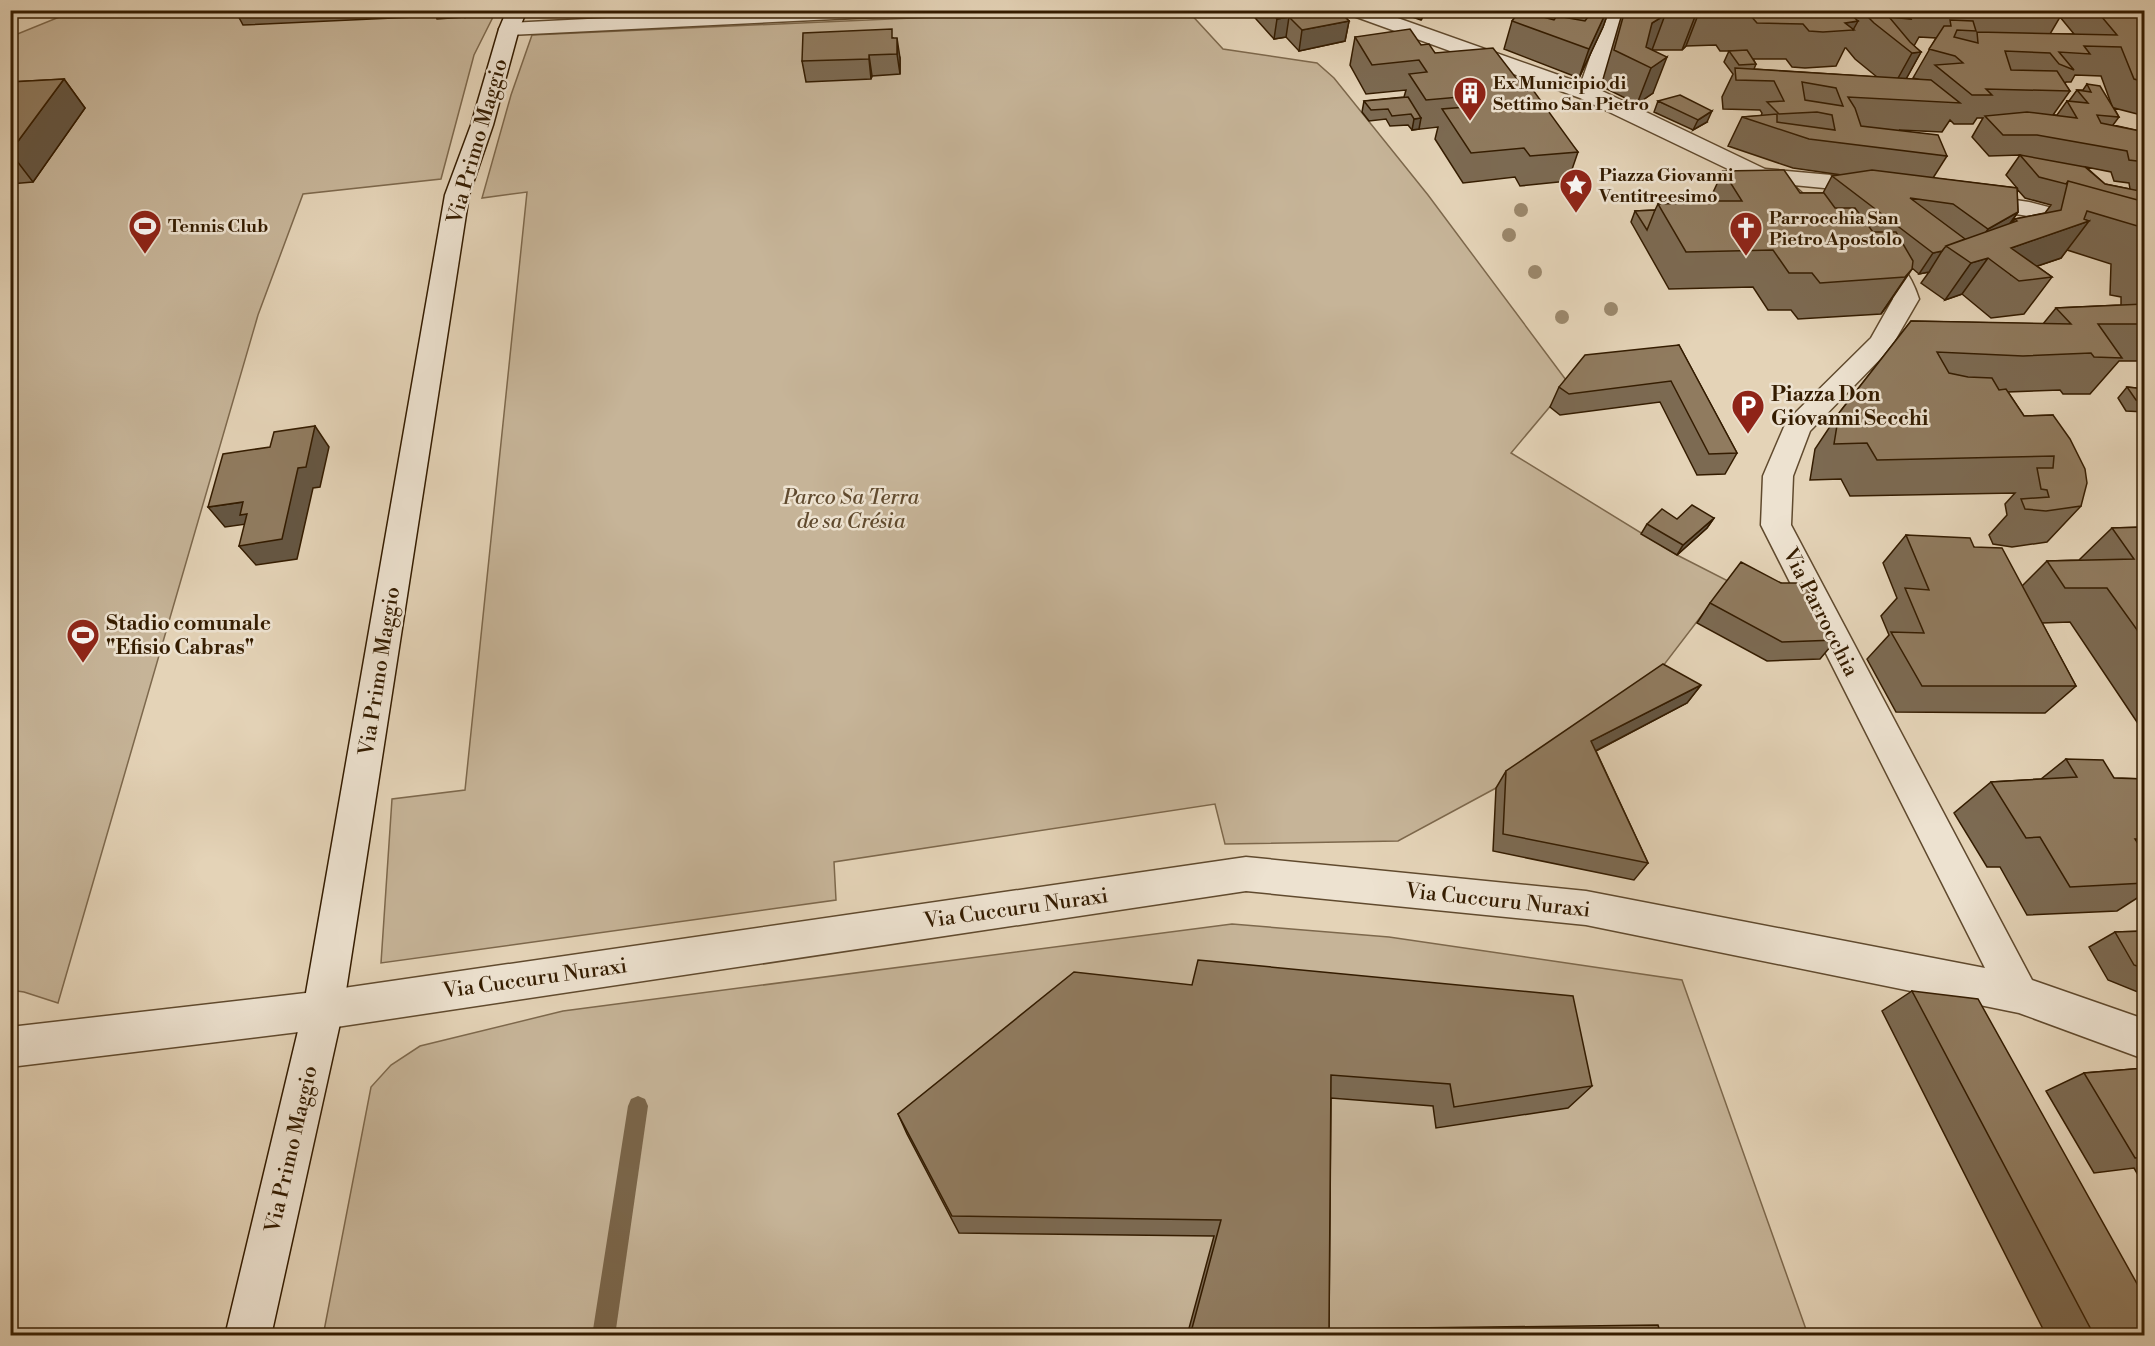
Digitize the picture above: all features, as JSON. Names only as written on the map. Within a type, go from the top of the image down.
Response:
[{"type":"street","points":[[513,20],[897,10]]},
{"type":"street","points":[[1355,10],[1588,93],[1761,176],[1810,205]]},
{"type":"street","points":[[1588,93],[1614,16],[1613,10]]},
{"type":"street","name":"Via Primo Maggio","points":[[248,1335],[323,1010],[457,195],[482,126],[513,20]]},
{"type":"street","points":[[1761,176],[1835,181],[1903,190]]},
{"type":"street","points":[[1949,197],[2029,209],[2145,239]]},
{"type":"street","name":"Via Parrocchia","points":[[1852,237],[1894,271],[1902,282],[1906,298],[1881,343],[1798,427],[1778,476],[1776,525],[2019,994]]},
{"type":"street","name":"Via Cuccuru Nuraxi","points":[[10,1047],[323,1010],[1246,874],[1586,908],[2019,994]]},
{"type":"street","points":[[2019,994],[2145,1039]]},
{"type":"green space","name":"Parco Sa Terra de sa Crésia","points":[[1187,10],[1223,49],[1317,63],[1334,78],[1428,195],[1569,384],[1511,453],[1677,555],[1728,581],[1650,683],[1496,788],[1398,841],[1225,844],[1215,804],[834,862],[836,900],[381,963],[392,799],[465,790],[527,192],[482,198],[511,95],[532,35],[1068,11]]},
{"type":"green space","points":[[74,11],[496,11],[474,55],[441,179],[303,194],[258,315],[58,1003],[10,990],[10,37]]},
{"type":"green space","points":[[1232,924],[1389,937],[1682,980],[1808,1335],[323,1336],[371,1087],[391,1065],[420,1046],[563,1011]]},
{"type":"building","points":[[1269,10],[1338,10],[1349,21],[1302,30],[1289,17],[1277,19]]},
{"type":"building","points":[[1560,10],[1607,10],[1589,49],[1512,21],[1520,11],[1554,20],[1557,16],[1585,21],[1588,17]]},
{"type":"building","points":[[1625,10],[1700,10],[1696,14],[1665,15],[1652,23],[1646,47],[1667,57],[1651,68],[1614,50]]},
{"type":"building","points":[[1732,10],[1930,10],[1932,13],[1907,12],[1911,19],[1889,17],[1921,52],[1912,53],[1864,13],[1848,12],[1858,21],[1845,23],[1854,30],[1823,32],[1809,31],[1803,24],[1757,23],[1750,15],[1736,16]]},
{"type":"building","points":[[2096,10],[2140,10],[2145,15],[2145,82],[2134,79],[2121,47],[2084,46],[2090,54],[2059,52],[2074,70],[2059,64],[2050,53],[2005,51],[2011,70],[2057,71],[2070,91],[1986,89],[1992,95],[1972,95],[1935,65],[1963,63],[1955,56],[1929,49],[1944,26],[1951,26],[1950,20],[1973,21],[1976,31],[1957,30],[1954,37],[1978,43],[1977,32],[2117,35]]},
{"type":"building","points":[[892,29],[892,38],[897,38],[897,54],[869,55],[869,59],[802,61],[803,33]]},
{"type":"building","points":[[1410,29],[1421,45],[1429,44],[1435,53],[1493,48],[1526,91],[1533,90],[1578,152],[1530,156],[1524,148],[1471,153],[1442,109],[1479,106],[1471,96],[1426,100],[1409,74],[1427,72],[1419,60],[1372,65],[1355,37]]},
{"type":"building","points":[[1747,50],[1756,64],[1739,65],[1729,51]]},
{"type":"building","points":[[1735,68],[1931,80],[1960,103],[1848,97],[1855,108],[1861,126],[1938,135],[1947,156],[1809,139],[1742,117],[1777,114],[1777,122],[1835,130],[1832,115],[1817,112],[1779,114],[1767,102],[1784,101],[1774,81],[1736,80]],"holes":[[[1802,82],[1836,88],[1843,106],[1805,100]]]},
{"type":"building","points":[[64,79],[10,152],[10,82]]},
{"type":"building","points":[[2087,84],[2100,86],[2119,117],[2097,115],[2101,123],[2145,132],[2145,162],[2129,160],[2127,151],[2037,135],[2003,135],[1985,116],[2027,112],[2077,118],[2067,101],[2088,103],[2077,90],[2091,92]]},
{"type":"building","points":[[1680,95],[1712,111],[1698,120],[1658,101]]},
{"type":"building","points":[[1408,97],[1421,118],[1414,119],[1411,114],[1392,116],[1388,109],[1371,110],[1364,101]]},
{"type":"building","points":[[2020,155],[2085,167],[2105,184],[2145,192],[2145,202],[2068,181],[2066,184],[2039,177]]},
{"type":"building","points":[[1784,170],[1800,193],[1824,193],[1835,208],[1855,208],[1873,232],[1896,232],[1913,261],[1912,269],[1905,277],[1820,283],[1812,273],[1789,273],[1773,250],[1686,252],[1658,204],[1692,203],[1688,196],[1697,193],[1705,197],[1704,201],[1742,201],[1723,171]]},
{"type":"building","points":[[1872,170],[2017,188],[2018,212],[1988,229],[1953,204],[1910,198],[1965,239],[1933,253],[1832,176]]},
{"type":"building","points":[[2068,181],[2145,202],[2145,259],[2140,258],[2141,227],[2087,211],[2084,219],[2089,221],[2011,248],[2052,277],[2019,281],[1988,258],[1971,263],[1946,246],[2017,221],[2015,219],[2061,210]]},
{"type":"building","points":[[1655,210],[1647,230],[1635,211]]},
{"type":"building","points":[[2144,304],[2145,324],[2098,324],[2122,358],[2094,357],[2091,353],[2023,356],[1937,352],[1949,373],[1992,378],[1999,390],[2006,389],[2024,416],[2053,415],[2070,439],[2085,469],[2087,483],[2081,506],[2046,511],[2025,509],[2021,499],[2049,497],[2047,490],[2041,489],[2037,468],[2053,468],[2054,456],[1877,460],[1867,443],[1834,444],[1839,413],[1911,321],[2071,324],[2056,308]]},
{"type":"building","points":[[1679,345],[1737,453],[1709,454],[1671,381],[1569,394],[1559,387],[1585,355]]},
{"type":"building","points":[[2127,387],[2145,389],[2145,401],[2136,400]]},
{"type":"building","points":[[315,426],[306,467],[298,468],[282,539],[239,546],[247,514],[240,515],[243,502],[208,507],[223,454],[270,447],[274,432]]},
{"type":"building","points":[[1692,505],[1714,518],[1683,545],[1647,524],[1662,509],[1677,519]]},
{"type":"building","points":[[2145,527],[2145,641],[2107,588],[2065,588],[2047,561],[2134,559],[2112,528]]},
{"type":"building","points":[[1906,535],[1970,538],[1974,547],[2002,548],[2076,686],[1922,686],[1891,632],[1924,633],[1905,588],[1929,590]]},
{"type":"building","points":[[1741,562],[1781,583],[1804,583],[1836,640],[1782,642],[1710,603]]},
{"type":"building","points":[[1663,664],[1701,685],[1591,741],[1648,863],[1503,834],[1506,771]]},
{"type":"building","points":[[2066,759],[2103,760],[2114,778],[2145,779],[2145,839],[2135,839],[2145,854],[2145,883],[2070,887],[2040,837],[2026,838],[1991,782],[2077,777]]},
{"type":"building","points":[[2145,931],[2145,969],[2134,965],[2115,932]]},
{"type":"building","points":[[1198,960],[1573,996],[1592,1086],[1454,1107],[1450,1084],[1331,1075],[1329,1329],[1658,1325],[1661,1335],[1148,1335],[1191,1332],[1221,1220],[952,1216],[898,1114],[1074,972],[1192,985]]},
{"type":"building","points":[[1912,991],[1978,999],[2145,1298],[2145,1335],[2094,1335]]},
{"type":"building","points":[[2145,1068],[2145,1157],[2135,1158],[2084,1073]]},
{"type":"waterway","points":[[603,1336],[638,1106]]},
{"type":"place","name":"Ex Municipio di Settimo San Pietro","points":[[1470,122]]},
{"type":"place","name":"Piazza Giovanni Ventitreesimo","points":[[1576,214]]},
{"type":"place","name":"Tennis Club","points":[[145,255]]},
{"type":"place","name":"Parrocchia San Pietro Apostolo","points":[[1746,257]]},
{"type":"place","name":"Piazza Don Giovanni Secchi","points":[[1748,435]]},
{"type":"place","name":"Stadio comunale \"Efisio Cabras\"","points":[[83,664]]}]
